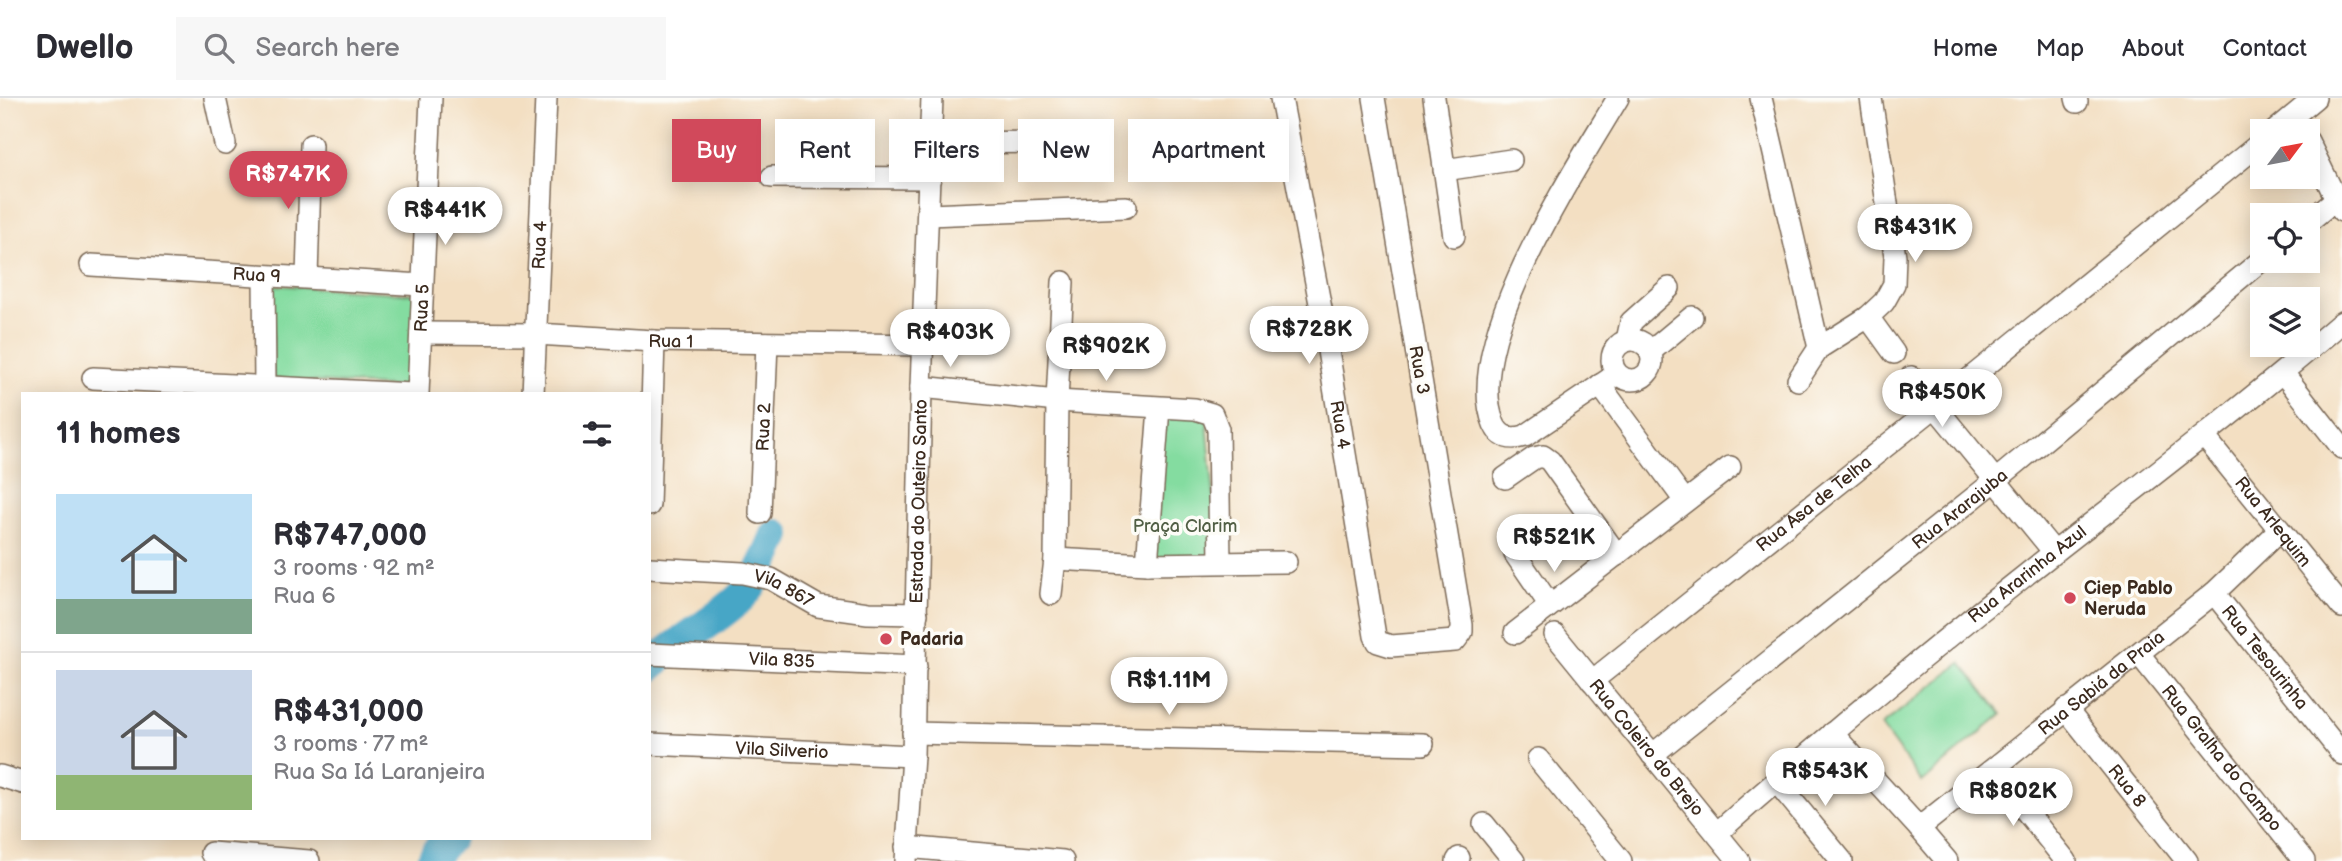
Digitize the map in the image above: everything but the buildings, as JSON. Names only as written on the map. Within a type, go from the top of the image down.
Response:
[{"type":"street","points":[[215,98],[225,144]]},
{"type":"street","name":"Rua 5","points":[[415,392],[421,333],[431,98]]},
{"type":"street","name":"Rua 4","points":[[533,392],[546,98]]},
{"type":"street","name":"Estrada do Outeiro Santo","points":[[932,98],[932,119]]},
{"type":"street","name":"Rua 4","points":[[1281,98],[1322,314],[1373,628],[1378,642],[1384,646],[1455,641]]},
{"type":"street","name":"Rua 3","points":[[1374,98],[1462,625],[1462,632],[1455,641]]},
{"type":"street","points":[[1434,98],[1454,236]]},
{"type":"street","points":[[1609,379],[1630,380],[1643,376],[1651,365],[1650,352],[1640,342],[1620,343],[1612,354],[1613,368],[1609,379],[1525,436],[1514,439],[1504,436],[1492,419],[1487,388],[1489,363],[1520,274],[1565,185],[1618,98]]},
{"type":"street","points":[[1760,98],[1819,348]]},
{"type":"street","points":[[1798,380],[1819,348],[1868,317],[1884,302],[1894,284],[1895,256],[1871,98]]},
{"type":"street","points":[[2302,119],[2315,98]]},
{"type":"street","points":[[307,277],[311,145]]},
{"type":"street","name":"Rua Asa de Telha","points":[[1592,681],[2250,152]]},
{"type":"street","points":[[1444,170],[1511,160]]},
{"type":"street","points":[[2320,166],[2339,205],[2320,215]]},
{"type":"street","points":[[772,177],[889,178]]},
{"type":"street","name":"Estrada do Outeiro Santo","points":[[906,854],[913,755],[921,387],[930,182]]},
{"type":"street","points":[[929,215],[1126,206]]},
{"type":"street","name":"Rua 9","points":[[91,265],[422,285]]},
{"type":"street","name":"Rua Ararajuba","points":[[1652,755],[1996,480],[2250,270]]},
{"type":"street","points":[[264,276],[265,386]]},
{"type":"street","points":[[1051,594],[1055,559],[1057,401],[1063,282]]},
{"type":"street","points":[[1627,341],[1631,322],[1669,288]]},
{"type":"street","points":[[1650,352],[1692,317]]},
{"type":"street","points":[[1868,317],[1894,353]]},
{"type":"street","name":"Rua Ararinha Azul","points":[[1717,833],[1832,733],[2054,552],[2283,373],[2342,322]]},
{"type":"street","name":"Rua 1","points":[[421,333],[536,334],[654,341],[923,345]]},
{"type":"street","points":[[651,439],[654,341]]},
{"type":"street","name":"Rua 2","points":[[761,513],[767,343]]},
{"type":"street","points":[[2283,373],[2342,448]]},
{"type":"street","points":[[1911,377],[2054,552]]},
{"type":"street","points":[[93,378],[198,388],[265,386],[313,392]]},
{"type":"street","points":[[1609,379],[1685,501]]},
{"type":"street","points":[[921,387],[1057,401],[1206,411],[1216,418],[1218,429],[1220,562]]},
{"type":"street","points":[[1147,564],[1159,408]]},
{"type":"street","name":"Rua Arlequim","points":[[2204,436],[2342,607]]},
{"type":"street","points":[[1505,478],[1534,458],[1543,456],[1550,461],[1617,555]]},
{"type":"street","points":[[1515,633],[1540,615],[1549,604],[1730,467]]},
{"type":"street","name":"Rua Sabiá da Praia","points":[[1919,828],[2214,593],[2279,531]]},
{"type":"street","points":[[1525,543],[1515,554],[1549,604]]},
{"type":"street","points":[[1055,559],[1147,564],[1286,562]]},
{"type":"street","name":"Vila 867","points":[[651,568],[743,572],[771,579],[818,606],[868,613],[917,614]]},
{"type":"street","name":"Rua Tesourinha","points":[[2214,593],[2342,754]]},
{"type":"street","name":"Rua Coleiro do Brejo","points":[[1555,635],[1740,861]]},
{"type":"street","name":"Vila 835","points":[[651,654],[916,666]]},
{"type":"street","name":"Rua Gralha do Campo","points":[[2139,654],[2304,861]]},
{"type":"street","name":"Rua 8","points":[[2066,709],[2187,861]]},
{"type":"street","points":[[913,733],[1423,744]]},
{"type":"street","points":[[1832,733],[1947,861]]},
{"type":"street","name":"Vila Silverio","points":[[651,744],[913,755]]},
{"type":"street","points":[[1538,759],[1621,861]]},
{"type":"street","points":[[1993,770],[2066,861]]},
{"type":"street","points":[[0,776],[21,782]]},
{"type":"street","points":[[1776,781],[1842,861]]},
{"type":"street","points":[[1485,824],[1514,861]]},
{"type":"street","points":[[211,853],[309,861]]},
{"type":"street","points":[[906,854],[1063,861]]},
{"type":"green space","points":[[272,285],[415,294],[413,388],[273,379]]},
{"type":"green space","name":"Praça Clarim","points":[[1159,408],[1206,411],[1220,562],[1147,564]]},
{"type":"green space","points":[[1961,663],[2002,714],[1922,782],[1881,726]]},
{"type":"waterway","points":[[651,665],[741,597],[757,575],[776,535]]},
{"type":"waterway","points":[[432,861],[447,840]]},
{"type":"place","name":"Ciep Pablo Neruda","points":[[2070,598]]},
{"type":"place","name":"Padaria","points":[[886,639]]}]
